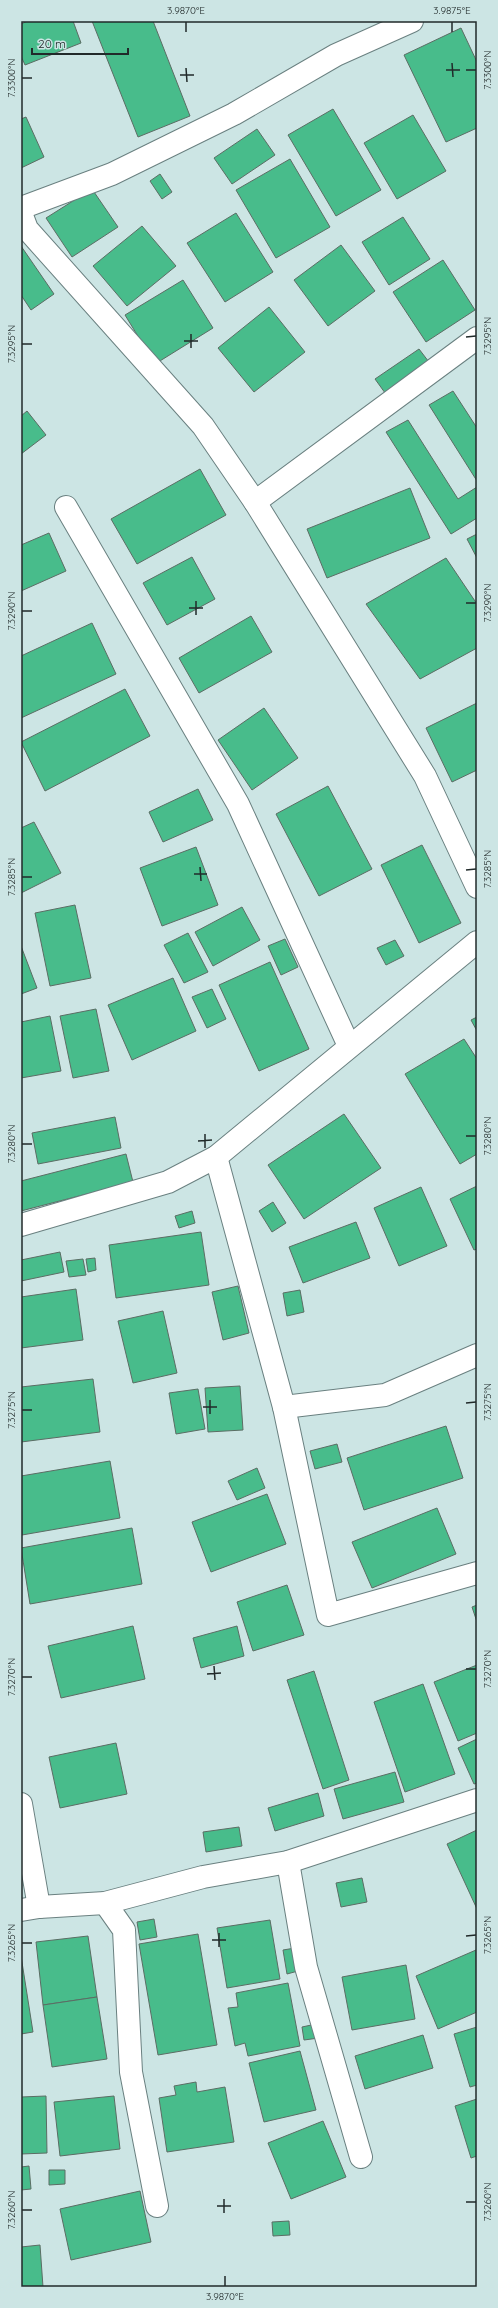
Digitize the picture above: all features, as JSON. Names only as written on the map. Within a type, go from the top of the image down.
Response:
[{"type":"street","points":[[21,208],[112,174],[234,114],[336,55],[412,21]]},
{"type":"street","points":[[21,213],[28,229],[203,426],[255,502],[426,776],[477,887]]},
{"type":"street","points":[[255,502],[477,338]]},
{"type":"street","points":[[66,507],[238,804],[349,1046]]},
{"type":"street","points":[[21,1225],[168,1182],[216,1157],[477,942]]},
{"type":"street","points":[[216,1157],[284,1407],[328,1616],[477,1573]]},
{"type":"street","points":[[284,1407],[385,1395],[477,1355]]},
{"type":"street","points":[[21,1804],[30,1909],[105,1903],[203,1877],[288,1862],[477,1800]]},
{"type":"street","points":[[288,1862],[306,1967],[361,2157]]},
{"type":"street","points":[[105,1903],[124,1930],[131,2072],[157,2206]]},
{"type":"building","points":[[28,21],[73,21],[81,43],[25,65],[21,56],[21,24]]},
{"type":"building","points":[[92,21],[153,21],[190,116],[138,137]]},
{"type":"building","points":[[461,28],[477,62],[477,128],[446,142],[404,55]]},
{"type":"building","points":[[333,109],[381,190],[336,216],[288,135]]},
{"type":"building","points":[[413,115],[446,171],[397,199],[364,143]]},
{"type":"building","points":[[26,117],[44,157],[21,168],[21,119]]},
{"type":"building","points":[[257,129],[275,155],[232,184],[214,158]]},
{"type":"building","points":[[290,159],[330,227],[276,258],[236,190]]},
{"type":"building","points":[[160,174],[172,192],[162,199],[150,181]]},
{"type":"building","points":[[92,189],[118,227],[72,257],[46,218]]},
{"type":"building","points":[[236,213],[273,272],[225,302],[187,243]]},
{"type":"building","points":[[403,217],[430,259],[389,285],[362,242]]},
{"type":"building","points":[[142,226],[176,266],[127,306],[93,266]]},
{"type":"building","points":[[341,245],[375,291],[328,326],[294,280]]},
{"type":"building","points":[[21,246],[54,294],[31,310],[21,295]]},
{"type":"building","points":[[443,260],[475,310],[426,342],[393,292]]},
{"type":"building","points":[[183,280],[213,328],[155,364],[125,315]]},
{"type":"building","points":[[269,307],[305,352],[254,392],[218,348]]},
{"type":"building","points":[[419,349],[432,366],[388,397],[375,379]]},
{"type":"building","points":[[453,391],[477,428],[477,481],[429,405]]},
{"type":"building","points":[[27,411],[46,435],[21,454],[21,416]]},
{"type":"building","points":[[408,420],[458,499],[477,487],[477,518],[451,534],[386,432]]},
{"type":"building","points":[[200,469],[226,515],[137,564],[111,519]]},
{"type":"building","points":[[410,488],[430,538],[327,578],[307,529]]},
{"type":"building","points":[[49,533],[66,571],[21,591],[21,545]]},
{"type":"building","points":[[477,534],[477,558],[467,539]]},
{"type":"building","points":[[192,557],[215,599],[167,625],[143,583]]},
{"type":"building","points":[[446,558],[477,604],[477,648],[420,679],[366,604]]},
{"type":"building","points":[[251,616],[272,652],[199,693],[179,658]]},
{"type":"building","points":[[92,623],[116,674],[21,718],[21,656]]},
{"type":"building","points":[[125,689],[150,736],[45,791],[21,742]]},
{"type":"building","points":[[477,703],[477,770],[452,782],[426,728]]},
{"type":"building","points":[[264,708],[298,758],[252,790],[218,740]]},
{"type":"building","points":[[328,786],[372,869],[319,896],[276,814]]},
{"type":"building","points":[[198,789],[213,820],[163,842],[149,812]]},
{"type":"building","points":[[34,822],[61,873],[21,893],[21,828]]},
{"type":"building","points":[[422,845],[461,923],[419,943],[381,865]]},
{"type":"building","points":[[196,847],[218,905],[162,926],[140,868]]},
{"type":"building","points":[[75,905],[91,978],[50,986],[35,913]]},
{"type":"building","points":[[242,907],[260,940],[213,966],[195,932]]},
{"type":"building","points":[[188,933],[208,972],[184,983],[164,945]]},
{"type":"building","points":[[285,939],[298,967],[281,975],[268,946]]},
{"type":"building","points":[[395,940],[404,956],[386,965],[377,948]]},
{"type":"building","points":[[21,946],[37,988],[21,994]]},
{"type":"building","points":[[270,962],[309,1049],[259,1071],[219,985]]},
{"type":"building","points":[[173,978],[196,1031],[132,1060],[108,1005]]},
{"type":"building","points":[[212,989],[226,1019],[207,1028],[192,997]]},
{"type":"building","points":[[96,1009],[109,1071],[73,1078],[60,1016]]},
{"type":"building","points":[[50,1016],[61,1071],[21,1078],[21,1022]]},
{"type":"building","points":[[477,1017],[477,1031],[471,1020]]},
{"type":"building","points":[[464,1039],[477,1059],[477,1154],[460,1164],[405,1074]]},
{"type":"building","points":[[344,1114],[381,1168],[304,1219],[268,1165]]},
{"type":"building","points":[[115,1117],[121,1148],[38,1164],[32,1133]]},
{"type":"building","points":[[126,1154],[133,1182],[21,1211],[21,1181]]},
{"type":"building","points":[[477,1186],[477,1249],[474,1250],[450,1199]]},
{"type":"building","points":[[421,1187],[447,1246],[399,1266],[374,1208]]},
{"type":"building","points":[[273,1202],[286,1223],[272,1232],[259,1211]]},
{"type":"building","points":[[192,1211],[195,1223],[179,1228],[175,1216]]},
{"type":"building","points":[[356,1222],[370,1258],[303,1283],[289,1247]]},
{"type":"building","points":[[201,1232],[209,1285],[116,1298],[109,1245]]},
{"type":"building","points":[[60,1252],[64,1272],[21,1281],[21,1260]]},
{"type":"building","points":[[95,1258],[96,1270],[88,1272],[86,1259]]},
{"type":"building","points":[[83,1259],[86,1275],[69,1277],[66,1261]]},
{"type":"building","points":[[238,1286],[249,1333],[223,1340],[212,1292]]},
{"type":"building","points":[[76,1289],[83,1340],[21,1348],[21,1297]]},
{"type":"building","points":[[300,1290],[304,1312],[287,1316],[283,1293]]},
{"type":"building","points":[[163,1311],[177,1373],[133,1383],[118,1321]]},
{"type":"building","points":[[93,1379],[100,1432],[21,1442],[21,1387]]},
{"type":"building","points":[[240,1386],[243,1430],[208,1432],[205,1388]]},
{"type":"building","points":[[198,1389],[205,1429],[176,1434],[169,1393]]},
{"type":"building","points":[[446,1426],[463,1478],[364,1510],[347,1458]]},
{"type":"building","points":[[337,1444],[342,1462],[315,1469],[310,1451]]},
{"type":"building","points":[[110,1461],[120,1518],[22,1535],[21,1476]]},
{"type":"building","points":[[257,1468],[265,1488],[237,1500],[228,1481]]},
{"type":"building","points":[[267,1494],[286,1544],[211,1572],[192,1522]]},
{"type":"building","points":[[437,1508],[456,1554],[372,1588],[352,1542]]},
{"type":"building","points":[[132,1528],[142,1584],[30,1604],[21,1548]]},
{"type":"building","points":[[287,1585],[304,1635],[253,1651],[237,1602]]},
{"type":"building","points":[[477,1605],[477,1622],[472,1607]]},
{"type":"building","points":[[133,1626],[145,1679],[61,1698],[48,1646]]},
{"type":"building","points":[[237,1626],[244,1656],[201,1668],[193,1638]]},
{"type":"building","points":[[477,1665],[477,1733],[458,1741],[434,1682]]},
{"type":"building","points":[[314,1671],[349,1780],[323,1789],[287,1680]]},
{"type":"building","points":[[423,1684],[455,1774],[405,1792],[374,1702]]},
{"type":"building","points":[[477,1739],[477,1783],[474,1784],[458,1748]]},
{"type":"building","points":[[116,1743],[127,1794],[60,1808],[49,1757]]},
{"type":"building","points":[[395,1772],[404,1802],[343,1819],[334,1789]]},
{"type":"building","points":[[318,1793],[324,1816],[275,1831],[268,1808]]},
{"type":"building","points":[[239,1827],[242,1846],[206,1852],[203,1832]]},
{"type":"building","points":[[477,1830],[477,1909],[447,1844]]},
{"type":"building","points":[[362,1878],[367,1902],[341,1907],[336,1883]]},
{"type":"building","points":[[154,1919],[157,1937],[140,1940],[137,1922]]},
{"type":"building","points":[[270,1920],[280,1979],[227,1988],[217,1928]]},
{"type":"building","points":[[198,1934],[217,2045],[158,2055],[139,1944]]},
{"type":"building","points":[[88,1936],[97,1997],[43,2005],[36,1942]]},
{"type":"building","points":[[295,1948],[298,1971],[287,1974],[283,1950]]},
{"type":"building","points":[[476,1950],[477,2012],[438,2029],[416,1976]]},
{"type":"building","points":[[21,1956],[33,2032],[21,2034]]},
{"type":"building","points":[[406,1965],[415,2019],[352,2030],[342,1977]]},
{"type":"building","points":[[288,1983],[300,2046],[248,2056],[245,2043],[235,2046],[228,2008],[238,2007],[236,1993]]},
{"type":"building","points":[[97,1997],[107,2059],[52,2067],[43,2005]]},
{"type":"building","points":[[316,2024],[319,2038],[304,2040],[302,2027]]},
{"type":"building","points":[[477,2027],[477,2085],[470,2087],[454,2034]]},
{"type":"building","points":[[423,2035],[433,2068],[365,2089],[355,2056]]},
{"type":"building","points":[[300,2051],[316,2110],[264,2122],[249,2063]]},
{"type":"building","points":[[196,2082],[197,2092],[225,2087],[234,2142],[167,2152],[159,2098],[176,2095],[174,2086]]},
{"type":"building","points":[[46,2096],[47,2153],[21,2154],[21,2097]]},
{"type":"building","points":[[114,2096],[120,2149],[60,2156],[54,2102]]},
{"type":"building","points":[[477,2099],[477,2156],[471,2158],[455,2106]]},
{"type":"building","points":[[323,2121],[346,2177],[291,2199],[268,2143]]},
{"type":"building","points":[[29,2166],[31,2189],[21,2190],[21,2167]]},
{"type":"building","points":[[49,2170],[65,2170],[65,2184],[49,2185]]},
{"type":"building","points":[[140,2191],[151,2242],[71,2260],[60,2209]]},
{"type":"building","points":[[289,2221],[290,2235],[273,2236],[272,2222]]},
{"type":"building","points":[[40,2245],[43,2287],[21,2287],[21,2247]]}]
